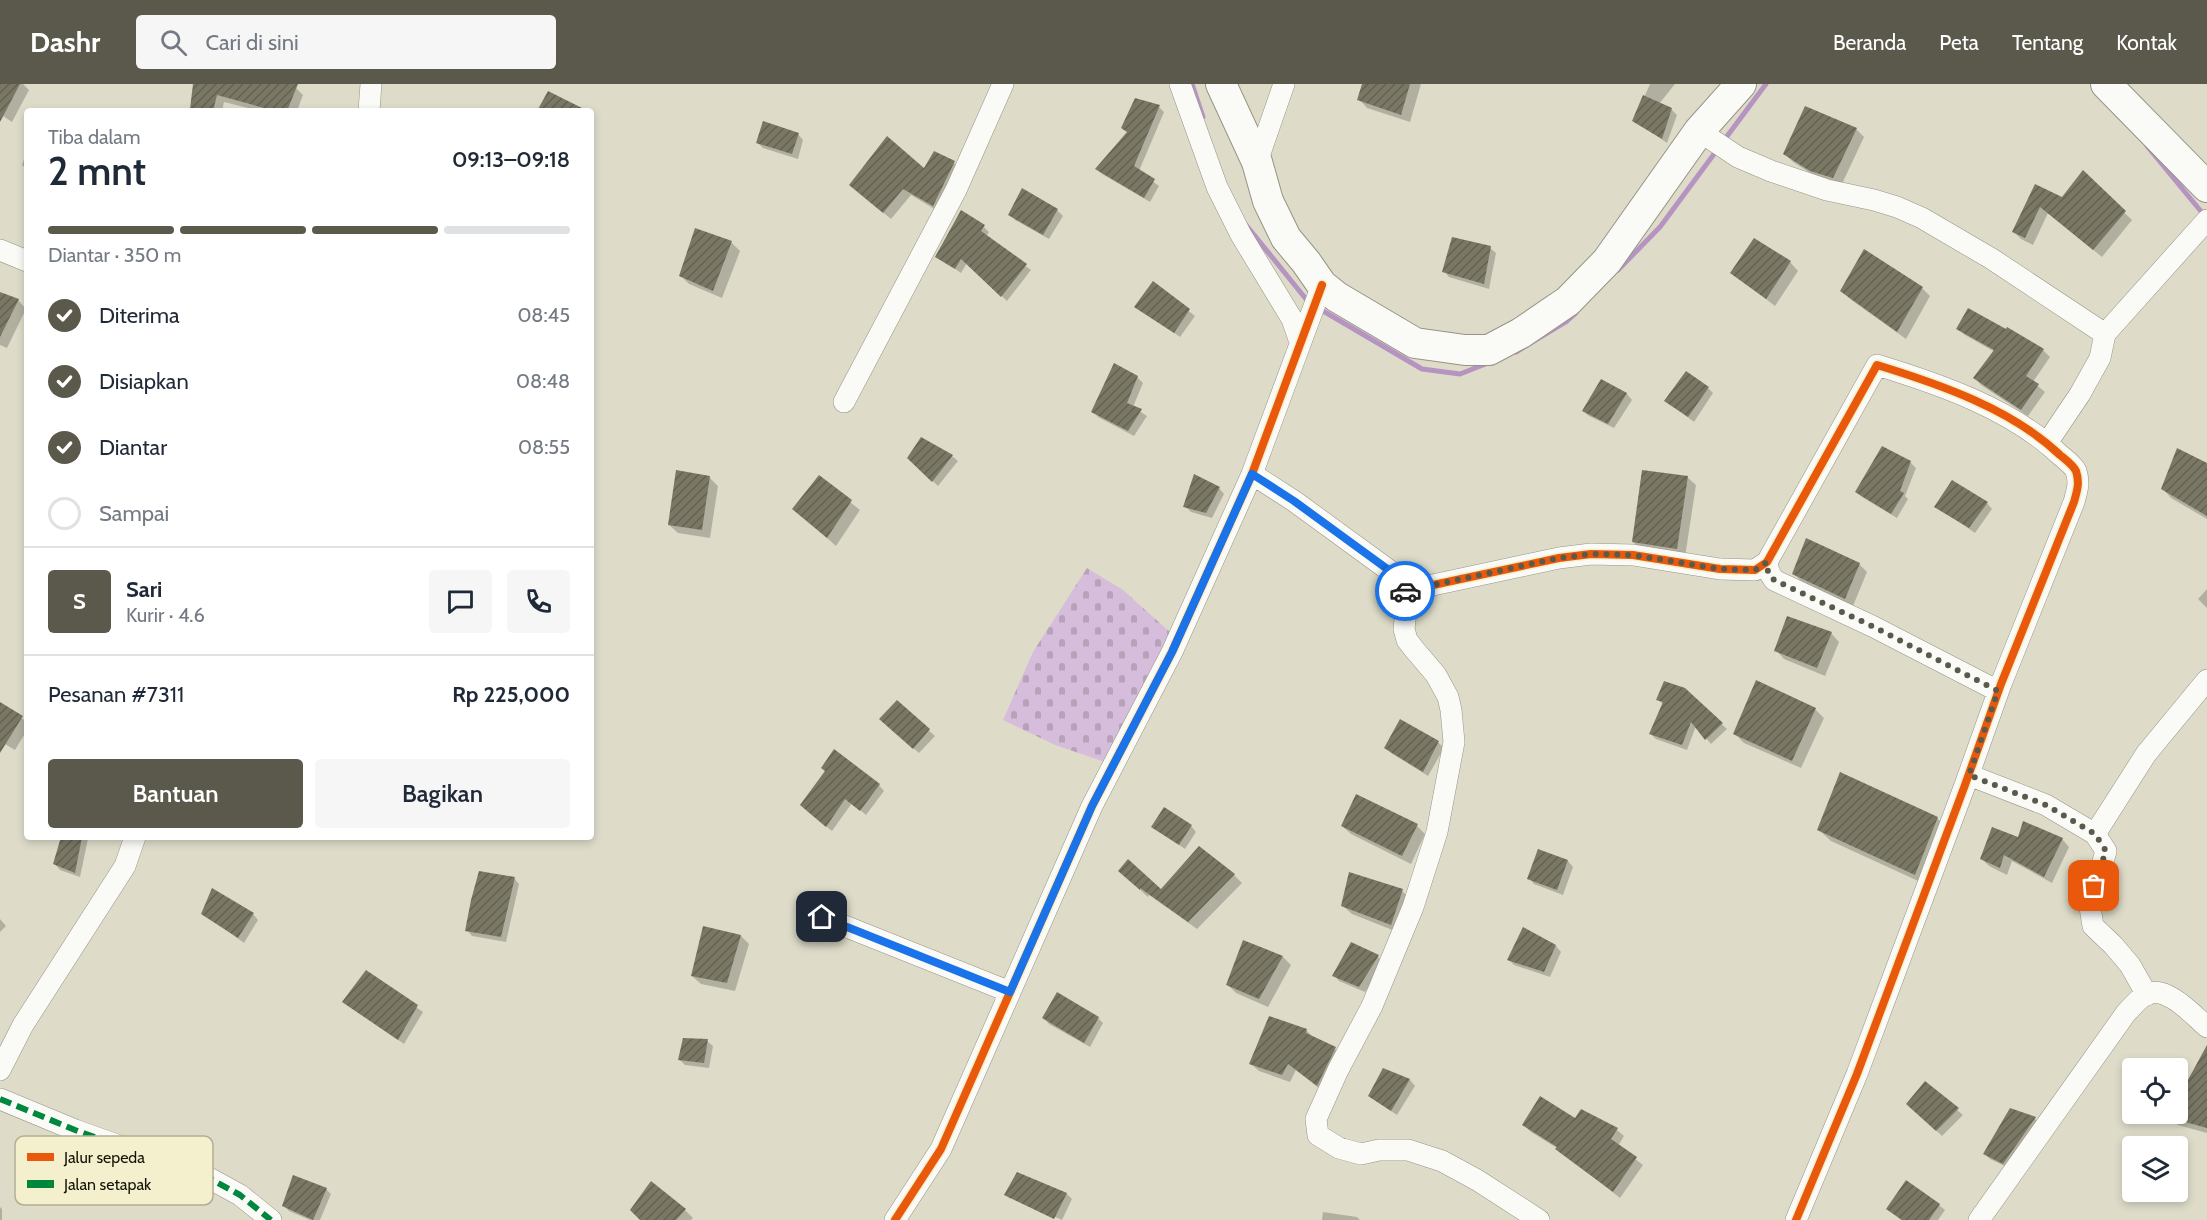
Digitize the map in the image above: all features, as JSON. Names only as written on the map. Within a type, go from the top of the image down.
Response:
[{"type":"street","points":[[369,108],[371,84]]},
{"type":"street","points":[[844,402],[956,190],[1003,84]]},
{"type":"street","points":[[1180,84],[1216,187],[1241,235],[1302,335]]},
{"type":"street","points":[[1221,84],[1257,162],[1268,201],[1286,238],[1319,292],[1337,297],[1415,343],[1465,350],[1489,350],[1521,333],[1568,301],[1599,269],[1706,135],[1741,84]]},
{"type":"street","points":[[1257,162],[1284,84]]},
{"type":"street","points":[[2106,84],[2207,187]]},
{"type":"street","points":[[1706,135],[1738,157],[1810,185],[1874,200],[1922,218],[1992,259],[2105,334]]},
{"type":"street","points":[[2047,443],[2080,394],[2100,358],[2105,334],[2201,226]]},
{"type":"street","points":[[0,250],[24,260]]},
{"type":"street","points":[[895,1220],[941,1149],[1092,806],[1172,652],[1252,474],[1319,292]]},
{"type":"street","points":[[1405,591],[1559,558],[1592,554],[1633,555],[1720,569],[1755,570],[1767,562],[1877,365],[1933,382],[1993,410],[2036,434],[2075,469],[2079,482],[2074,502],[1998,691],[1969,775],[1857,1074],[1796,1220]]},
{"type":"street","points":[[1252,474],[1294,501],[1401,579],[1407,602],[1404,629],[1407,639],[1442,684],[1451,710],[1454,742],[1437,832],[1413,907],[1372,1006],[1338,1070],[1316,1119],[1318,1135],[1339,1148],[1361,1154],[1379,1150],[1408,1150],[1442,1161],[1477,1180],[1539,1220]]},
{"type":"street","points":[[1767,562],[1768,572],[1774,580],[1874,627],[1998,691]]},
{"type":"street","points":[[2095,834],[2146,754],[2207,680]]},
{"type":"street","points":[[1969,775],[2046,805],[2095,834],[2106,851],[2089,901],[2093,926],[2130,965],[2147,994]]},
{"type":"street","points":[[0,1070],[23,1024],[125,866],[134,840]]},
{"type":"street","points":[[822,917],[1010,992]]},
{"type":"street","points":[[1979,1220],[2126,1013],[2147,994],[2156,992],[2172,997],[2207,1027]]},
{"type":"street","points":[[0,1099],[92,1136]]},
{"type":"street","points":[[213,1180],[240,1195],[271,1220]]},
{"type":"green space","points":[[1087,568],[1123,590],[1171,633],[1108,763],[1055,745],[1003,720],[1033,652]]},
{"type":"building","points":[[0,84],[20,84],[0,122]]},
{"type":"building","points":[[193,84],[298,84],[288,108],[264,108],[217,95],[214,108],[190,108]]},
{"type":"building","points":[[1362,84],[1410,84],[1401,115],[1357,100]]},
{"type":"building","points":[[548,91],[582,108],[539,108]]},
{"type":"building","points":[[1643,95],[1672,108],[1662,139],[1632,121]]},
{"type":"building","points":[[1135,98],[1160,105],[1134,166],[1155,179],[1144,198],[1095,169],[1127,132],[1121,128]]},
{"type":"building","points":[[1805,106],[1857,128],[1833,178],[1810,171],[1783,154]]},
{"type":"building","points":[[763,121],[799,133],[792,154],[756,143]]},
{"type":"building","points":[[887,136],[924,168],[934,151],[955,161],[933,206],[903,189],[883,213],[849,185]]},
{"type":"building","points":[[2083,170],[2126,211],[2093,250],[2040,207],[2025,238],[2012,232],[2035,184],[2062,197]]},
{"type":"building","points":[[1022,188],[1058,209],[1043,235],[1008,215]]},
{"type":"building","points":[[961,210],[985,225],[981,231],[1027,264],[1001,297],[961,259],[955,269],[935,257]]},
{"type":"building","points":[[695,228],[732,241],[713,291],[679,276]]},
{"type":"building","points":[[1452,237],[1491,246],[1484,284],[1442,272]]},
{"type":"building","points":[[1754,238],[1791,261],[1766,299],[1730,273]]},
{"type":"building","points":[[1864,249],[1923,287],[1897,332],[1840,291]]},
{"type":"building","points":[[1153,281],[1190,309],[1174,333],[1134,307]]},
{"type":"building","points":[[0,292],[19,299],[0,337]]},
{"type":"building","points":[[1968,308],[2044,349],[2026,376],[2039,384],[2021,410],[1973,378],[1994,350],[1956,329]]},
{"type":"building","points":[[1114,363],[1138,376],[1127,403],[1142,409],[1128,431],[1091,412]]},
{"type":"building","points":[[1686,371],[1709,387],[1688,417],[1664,401]]},
{"type":"building","points":[[1601,379],[1627,393],[1608,424],[1582,411]]},
{"type":"building","points":[[921,437],[953,455],[932,482],[907,458]]},
{"type":"building","points":[[1882,446],[1911,461],[1900,491],[1904,493],[1891,514],[1855,492]]},
{"type":"building","points":[[2177,448],[2207,463],[2207,516],[2161,489]]},
{"type":"building","points":[[676,470],[710,476],[702,530],[668,525]]},
{"type":"building","points":[[1642,470],[1688,476],[1677,549],[1632,542]]},
{"type":"building","points":[[1194,474],[1220,487],[1206,513],[1183,507]]},
{"type":"building","points":[[819,475],[852,500],[827,538],[792,509]]},
{"type":"building","points":[[1952,480],[1988,502],[1969,528],[1934,507]]},
{"type":"building","points":[[1806,538],[1860,563],[1845,599],[1792,574]]},
{"type":"building","points":[[1787,616],[1832,632],[1817,668],[1774,651]]},
{"type":"building","points":[[1756,680],[1816,708],[1792,761],[1733,734]]},
{"type":"building","points":[[1664,681],[1685,688],[1723,723],[1705,740],[1691,722],[1682,745],[1649,734],[1663,702],[1656,700]]},
{"type":"building","points":[[897,700],[930,729],[913,749],[879,719]]},
{"type":"building","points":[[0,702],[23,716],[0,753]]},
{"type":"building","points":[[1400,719],[1439,741],[1423,772],[1384,748]]},
{"type":"building","points":[[834,749],[880,784],[860,811],[845,799],[826,827],[800,805],[825,771],[821,768]]},
{"type":"building","points":[[1840,772],[1938,817],[1915,875],[1817,830]]},
{"type":"building","points":[[1356,794],[1418,824],[1402,856],[1341,826]]},
{"type":"building","points":[[1164,807],[1192,825],[1179,845],[1151,827]]},
{"type":"building","points":[[2023,821],[2063,838],[2044,877],[2004,855],[2000,868],[1980,859],[1992,827],[2018,837]]},
{"type":"building","points":[[60,840],[81,840],[75,873],[53,864]]},
{"type":"building","points":[[1199,846],[1235,874],[1188,922],[1140,888],[1140,890],[1118,871],[1128,859],[1161,889]]},
{"type":"building","points":[[1538,849],[1568,860],[1557,890],[1527,879]]},
{"type":"building","points":[[479,871],[515,877],[501,937],[465,931]]},
{"type":"building","points":[[1349,872],[1403,889],[1391,925],[1341,906]]},
{"type":"building","points":[[212,888],[254,913],[238,938],[201,914]]},
{"type":"building","points":[[703,926],[741,935],[727,983],[691,976]]},
{"type":"building","points":[[1523,927],[1556,945],[1544,972],[1507,960]]},
{"type":"building","points":[[1243,940],[1283,956],[1259,999],[1226,985]]},
{"type":"building","points":[[1351,942],[1379,955],[1359,987],[1332,976]]},
{"type":"building","points":[[366,970],[418,1005],[398,1040],[342,1002]]},
{"type":"building","points":[[1057,992],[1099,1017],[1084,1043],[1042,1018]]},
{"type":"building","points":[[1269,1016],[1307,1029],[1306,1033],[1336,1047],[1317,1086],[1288,1064],[1282,1075],[1249,1064]]},
{"type":"building","points":[[683,1038],[708,1039],[704,1063],[678,1060]]},
{"type":"building","points":[[2207,1045],[2207,1128],[2188,1123],[2188,1080]]},
{"type":"building","points":[[1383,1068],[1410,1079],[1391,1111],[1368,1096]]},
{"type":"building","points":[[1925,1081],[1959,1108],[1936,1131],[1906,1104]]},
{"type":"building","points":[[1540,1096],[1575,1118],[1581,1109],[1618,1128],[1611,1139],[1637,1157],[1613,1192],[1555,1149],[1557,1147],[1522,1125]]},
{"type":"building","points":[[2010,1108],[2036,1117],[2003,1164],[1983,1154]]},
{"type":"building","points":[[1017,1172],[1067,1193],[1054,1219],[1004,1195]]},
{"type":"building","points":[[293,1175],[327,1188],[313,1220],[282,1206]]},
{"type":"building","points":[[1906,1180],[1940,1204],[1929,1220],[1902,1220],[1886,1209]]},
{"type":"building","points":[[651,1181],[686,1209],[676,1220],[640,1220],[630,1210]]},
{"type":"waterway","points":[[1192,84],[1203,117]]},
{"type":"waterway","points":[[1722,143],[1766,84]]},
{"type":"waterway","points":[[2147,146],[2204,215]]},
{"type":"waterway","points":[[1618,270],[1660,227],[1717,150]]},
{"type":"waterway","points":[[1246,225],[1310,304]]},
{"type":"waterway","points":[[1318,308],[1422,369],[1460,374],[1488,363]]},
{"type":"waterway","points":[[1516,352],[1567,321],[1576,313]]},
{"type":"marked path","points":[[0,1099],[92,1136]]},
{"type":"marked path","points":[[213,1180],[240,1195],[271,1220]]},
{"type":"cycle path","points":[[895,1220],[941,1149],[1092,806],[1172,652],[1252,474],[1322,285]]},
{"type":"cycle path","points":[[1405,591],[1559,558],[1591,554],[1633,555],[1720,569],[1755,570],[1767,562],[1877,365],[1949,390],[1997,411],[2041,439],[2075,469],[2078,483],[2074,502],[2001,684],[1857,1074],[1796,1220]]},
{"type":"way so far","points":[[1405,591],[1559,558],[1592,554],[1633,555],[1720,569],[1755,570],[1767,562],[1768,572],[1774,580],[1874,627],[1998,691],[1969,775],[2046,805],[2095,834],[2106,851],[2094,886]]},
{"type":"route","points":[[822,917],[1010,992],[1092,806],[1172,652],[1252,474],[1294,501],[1401,579],[1405,591]]}]
